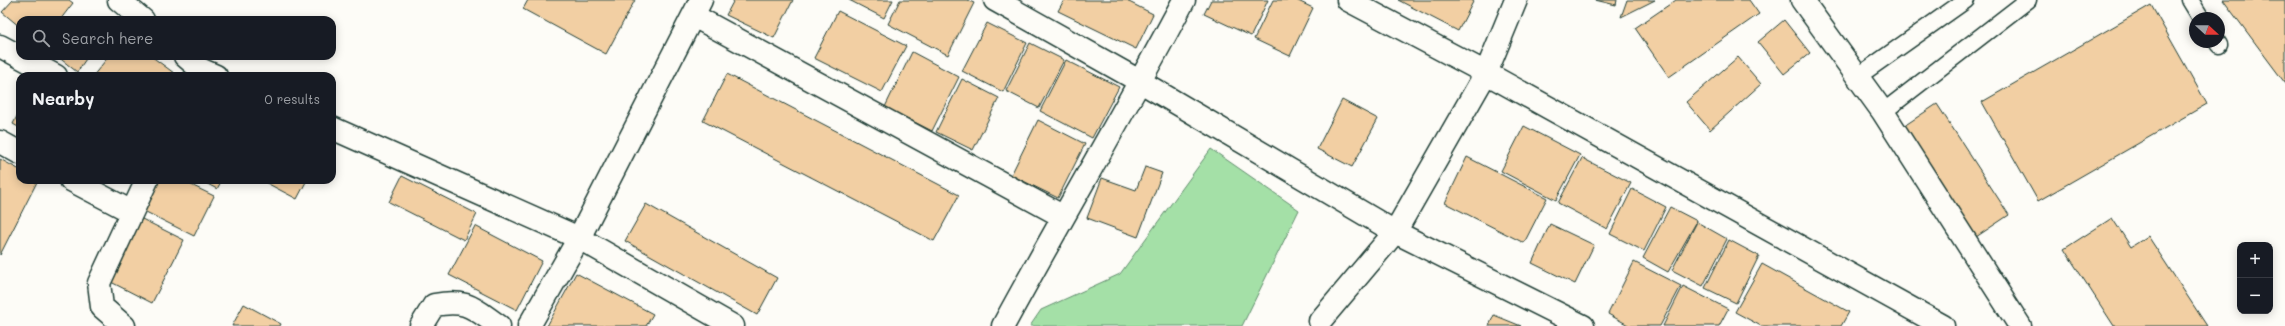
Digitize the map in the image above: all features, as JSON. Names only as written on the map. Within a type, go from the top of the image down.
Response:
[{"type":"street","points":[[995,0],[1141,82],[1396,232],[1583,326]]},
{"type":"street","points":[[1003,326],[1062,216],[1141,82],[1184,0]]},
{"type":"street","points":[[1348,0],[1486,72],[1943,326]]},
{"type":"street","points":[[1320,321],[1396,232],[1486,72],[1516,0]]},
{"type":"street","points":[[1802,0],[1882,112],[2020,326]]},
{"type":"street","points":[[124,2],[139,16]]},
{"type":"street","points":[[529,326],[578,238],[698,8],[1062,216]]},
{"type":"street","points":[[0,46],[16,55]]},
{"type":"street","points":[[26,60],[49,72]]},
{"type":"street","points":[[336,130],[578,238],[733,326]]},
{"type":"street","points":[[0,142],[16,150]]},
{"type":"street","points":[[79,184],[132,212]]},
{"type":"street","points":[[124,326],[102,307],[99,283],[145,184]]},
{"type":"street","points":[[421,326],[434,305],[451,302],[468,304],[499,326]]},
{"type":"lane","points":[[1857,77],[1966,0]]},
{"type":"lane","points":[[1882,112],[2028,0]]},
{"type":"lane","points":[[2190,0],[2198,12]]},
{"type":"green space","points":[[1211,149],[1299,210],[1242,326],[1030,326],[1041,310],[1120,274]]},
{"type":"building","points":[[13,0],[69,0],[73,3],[63,16],[16,16],[16,24],[2,12]]},
{"type":"building","points":[[528,0],[635,0],[606,54],[523,9]]},
{"type":"building","points":[[734,0],[793,0],[774,38],[726,15]]},
{"type":"building","points":[[849,0],[893,0],[884,18]]},
{"type":"building","points":[[900,0],[967,0],[974,3],[948,55],[888,24]]},
{"type":"building","points":[[1064,0],[1129,0],[1129,2],[1153,14],[1136,49],[1058,11]]},
{"type":"building","points":[[1211,0],[1268,0],[1251,36],[1204,14]]},
{"type":"building","points":[[1273,0],[1296,0],[1313,8],[1290,56],[1254,39]]},
{"type":"building","points":[[1398,0],[1474,0],[1458,31]]},
{"type":"building","points":[[1595,0],[1617,0],[1616,5]]},
{"type":"building","points":[[1627,0],[1655,0],[1621,17]]},
{"type":"building","points":[[1676,0],[1749,0],[1759,14],[1669,77],[1635,28]]},
{"type":"building","points":[[2223,0],[2285,0],[2285,83]]},
{"type":"building","points":[[2151,5],[2207,104],[2038,201],[1982,102]]},
{"type":"building","points":[[838,11],[906,46],[882,92],[814,58]]},
{"type":"building","points":[[1784,20],[1810,53],[1784,74],[1758,42]]},
{"type":"building","points":[[987,23],[1027,43],[1003,92],[962,71]]},
{"type":"building","points":[[1030,43],[1064,60],[1039,108],[1006,91]]},
{"type":"building","points":[[912,52],[959,77],[932,131],[885,107]]},
{"type":"building","points":[[1738,57],[1761,84],[1710,130],[1686,102]]},
{"type":"building","points":[[62,60],[85,60],[77,72]]},
{"type":"building","points":[[106,60],[156,60],[173,72],[96,72]]},
{"type":"building","points":[[1066,60],[1119,87],[1092,138],[1040,111]]},
{"type":"building","points":[[727,74],[959,195],[934,241],[703,121]]},
{"type":"building","points":[[962,79],[999,98],[973,150],[936,132]]},
{"type":"building","points":[[1342,100],[1378,119],[1352,167],[1317,149]]},
{"type":"building","points":[[1937,104],[2009,215],[1976,237],[1904,126]]},
{"type":"building","points":[[16,118],[16,126],[13,124]]},
{"type":"building","points":[[1038,120],[1085,144],[1058,198],[1011,175]]},
{"type":"building","points":[[1524,126],[1580,155],[1556,200],[1501,171]]},
{"type":"building","points":[[1467,157],[1547,198],[1524,243],[1445,203]]},
{"type":"building","points":[[1582,158],[1631,183],[1607,229],[1558,203]]},
{"type":"building","points":[[0,159],[16,168],[16,184],[36,184],[0,255]]},
{"type":"building","points":[[1145,167],[1162,173],[1138,237],[1087,218],[1102,178],[1136,190]]},
{"type":"building","points":[[402,176],[477,214],[464,240],[389,202]]},
{"type":"building","points":[[157,184],[189,184],[214,196],[194,236],[144,211]]},
{"type":"building","points":[[208,184],[220,184],[217,189]]},
{"type":"building","points":[[269,184],[305,184],[297,199]]},
{"type":"building","points":[[1632,189],[1666,207],[1644,251],[1610,234]]},
{"type":"building","points":[[646,204],[777,278],[757,315],[625,241]]},
{"type":"building","points":[[1670,207],[1697,221],[1668,272],[1643,258]]},
{"type":"building","points":[[138,217],[184,240],[152,303],[107,280]]},
{"type":"building","points":[[2112,218],[2131,247],[2148,236],[2207,326],[2114,326],[2064,249]]},
{"type":"building","points":[[1697,222],[1727,239],[1703,286],[1672,270]]},
{"type":"building","points":[[1550,224],[1594,245],[1575,284],[1532,263]]},
{"type":"building","points":[[475,226],[542,261],[517,310],[449,275]]},
{"type":"building","points":[[1729,240],[1759,256],[1736,303],[1705,288]]},
{"type":"building","points":[[1634,262],[1681,286],[1660,326],[1630,326],[1608,314]]},
{"type":"building","points":[[1762,264],[1849,312],[1841,326],[1761,326],[1735,312]]},
{"type":"building","points":[[576,273],[653,314],[646,326],[547,326]]},
{"type":"building","points":[[1683,286],[1728,309],[1719,326],[1663,326]]},
{"type":"building","points":[[244,304],[281,324],[280,326],[232,326]]},
{"type":"building","points":[[1494,315],[1521,326],[1489,326]]}]
